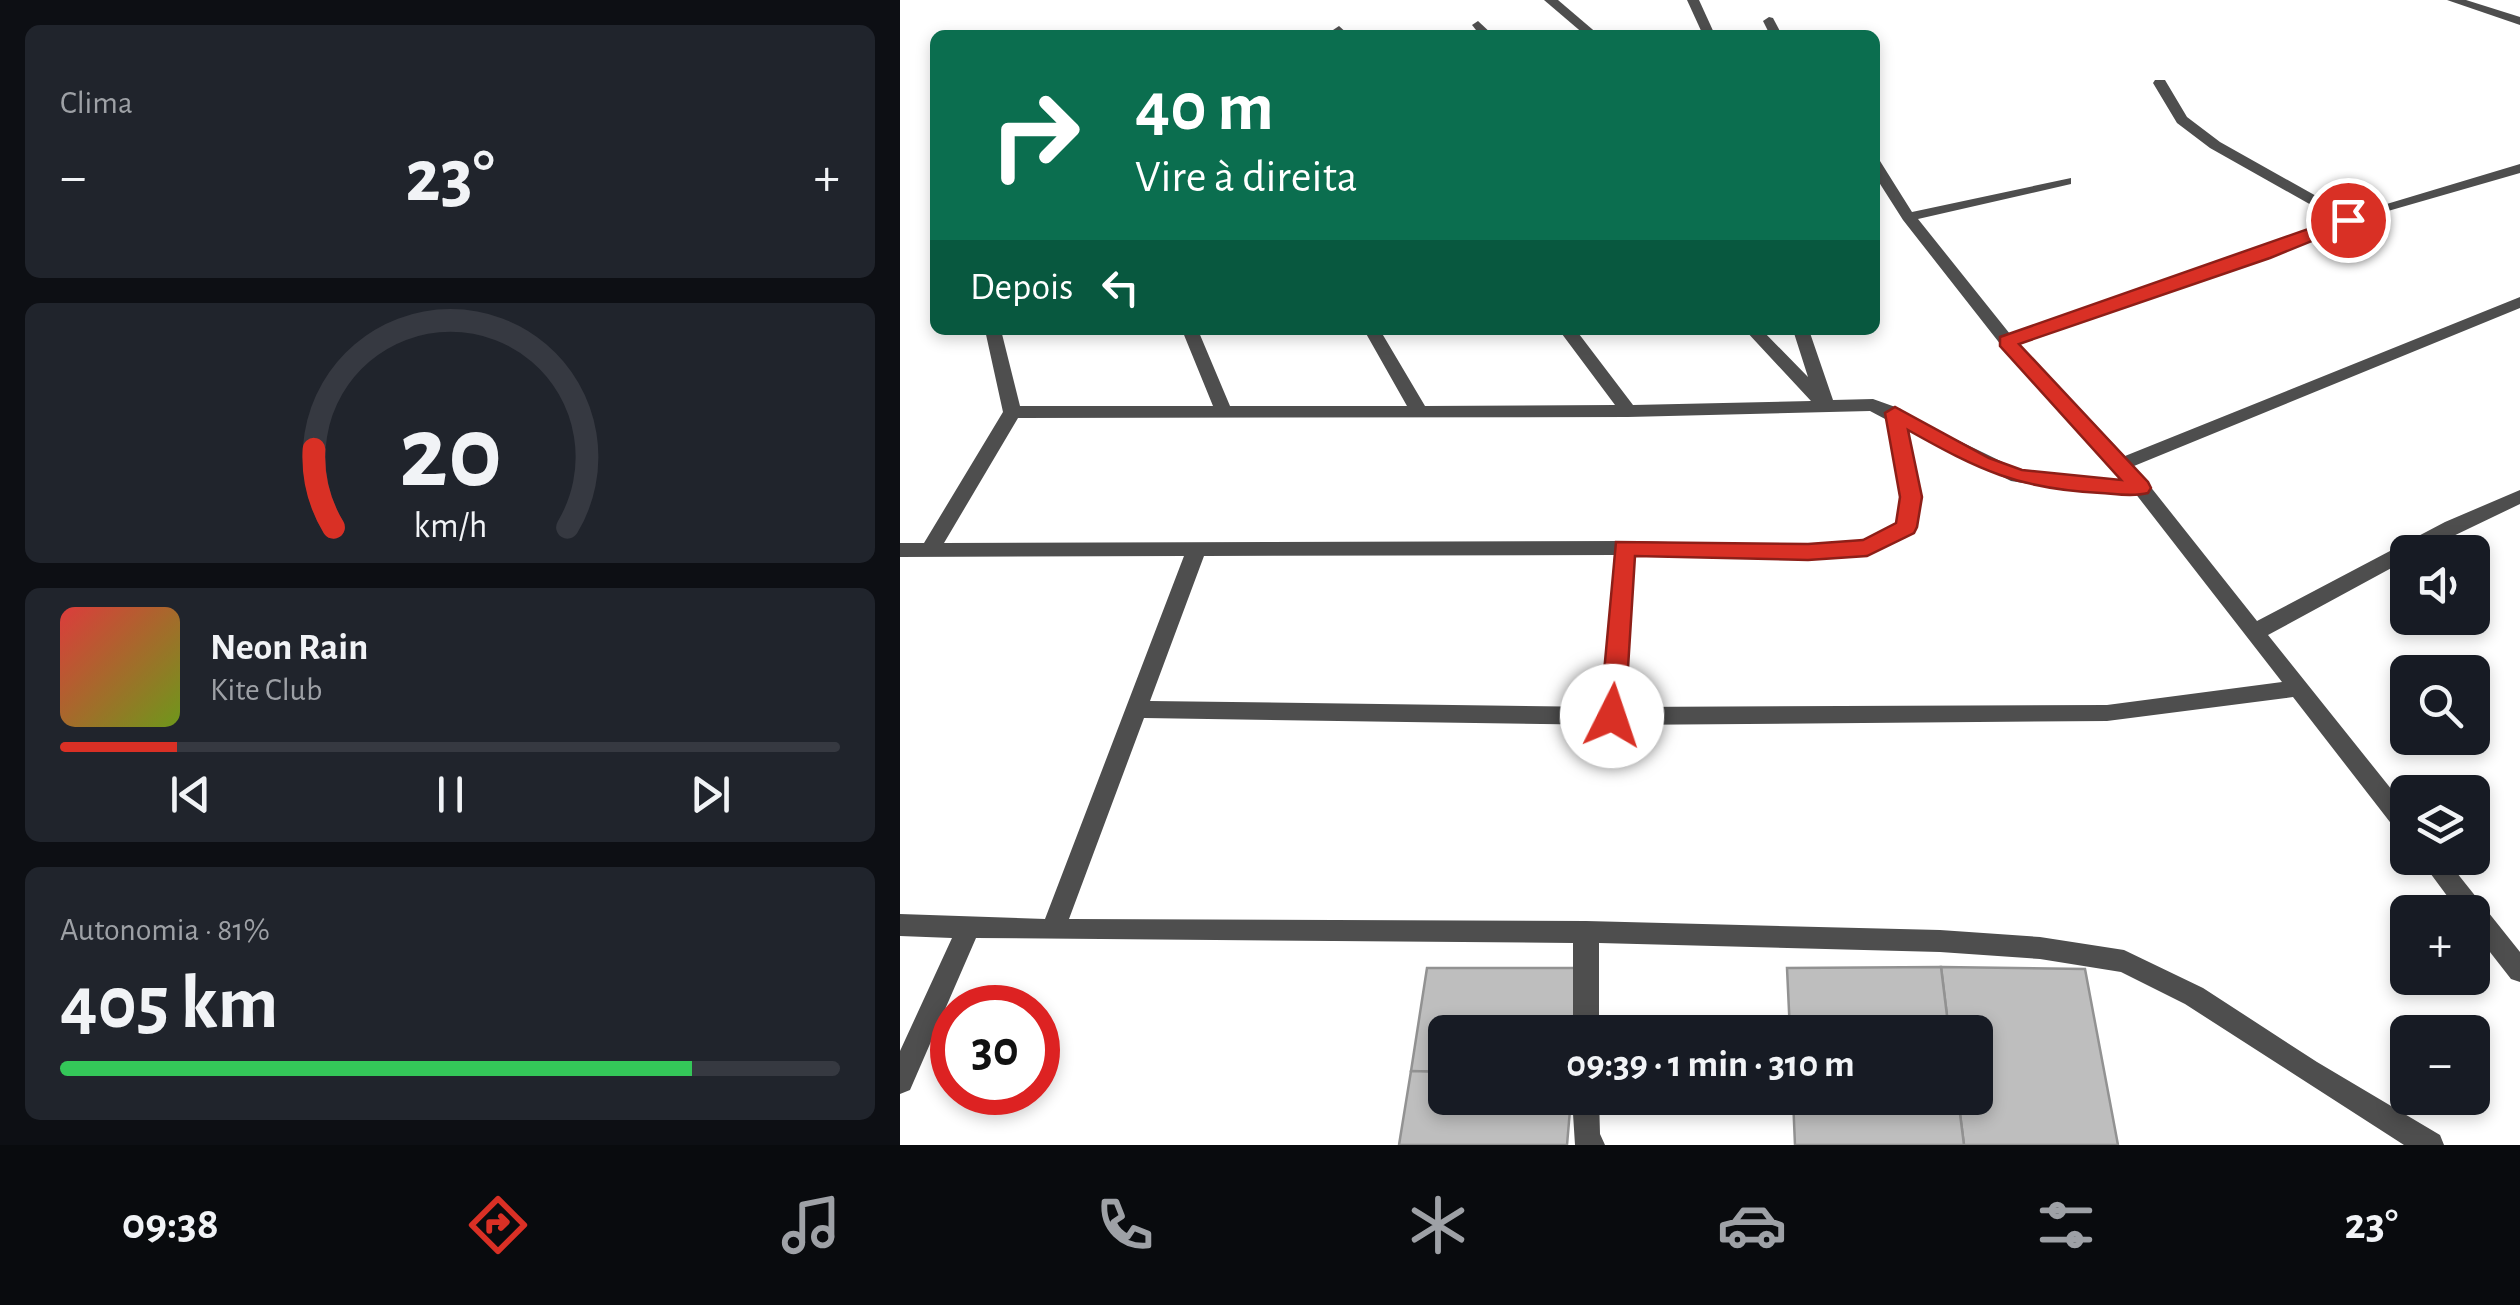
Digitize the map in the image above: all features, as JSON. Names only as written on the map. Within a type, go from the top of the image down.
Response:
[{"type":"street","points":[[1550,0],[1587,30]]},
{"type":"street","points":[[1693,0],[1706,30]]},
{"type":"street","points":[[2453,0],[2520,21]]},
{"type":"street","points":[[1769,21],[1774,30]]},
{"type":"street","points":[[2160,83],[2182,120],[2215,145],[2348,220]]},
{"type":"street","points":[[2007,342],[2264,254],[2348,220],[2520,168]]},
{"type":"street","points":[[1880,173],[1908,217],[2007,342],[2122,464],[2390,806]]},
{"type":"street","points":[[1908,217],[2066,181]]},
{"type":"street","points":[[1880,200],[1896,200]]},
{"type":"street","points":[[2122,464],[2520,302]]},
{"type":"street","points":[[931,548],[1012,412],[993,335]]},
{"type":"street","points":[[1192,335],[1223,410]]},
{"type":"street","points":[[1375,335],[1418,409]]},
{"type":"street","points":[[1571,335],[1628,412]]},
{"type":"street","points":[[1758,335],[1826,406]]},
{"type":"street","points":[[1803,335],[1826,406]]},
{"type":"street","points":[[1012,412],[1628,412],[1873,405],[2018,477],[2058,484],[2140,488]]},
{"type":"street","points":[[900,550],[1624,548],[1808,552],[1867,548],[1906,527],[1911,497],[1895,413]]},
{"type":"street","points":[[2254,632],[2452,527],[2520,496]]},
{"type":"street","points":[[1612,716],[1624,548]]},
{"type":"street","points":[[1053,930],[1196,551]]},
{"type":"street","points":[[1136,709],[1612,716],[2106,714],[2295,689]]},
{"type":"street","points":[[2444,875],[2520,971]]},
{"type":"street","points":[[900,925],[1053,930],[1586,932],[1940,941],[2040,948],[2124,960],[2194,996],[2430,1145]]},
{"type":"street","points":[[900,1081],[970,927]]},
{"type":"street","points":[[1586,932],[1586,1015]]},
{"type":"street","points":[[1586,1115],[1586,1139],[1591,1145]]},
{"type":"building","points":[[1941,967],[2085,969],[2118,1145],[1964,1145],[1960,1115],[1993,1115],[1993,1015],[1947,1015]]},
{"type":"building","points":[[1941,967],[1947,1015],[1789,1015],[1787,968]]},
{"type":"building","points":[[1427,968],[1579,968],[1576,1015],[1428,1015],[1428,1072],[1411,1071]]},
{"type":"building","points":[[1411,1071],[1428,1072],[1428,1115],[1570,1115],[1567,1145],[1399,1145]]},
{"type":"building","points":[[1794,1115],[1960,1115],[1964,1145],[1795,1145]]},
{"type":"route","points":[[1612,716],[1624,548],[1808,552],[1867,548],[1906,527],[1911,497],[1895,413],[1982,462],[2018,477],[2140,488],[2007,342],[2264,254],[2348,220]]}]
